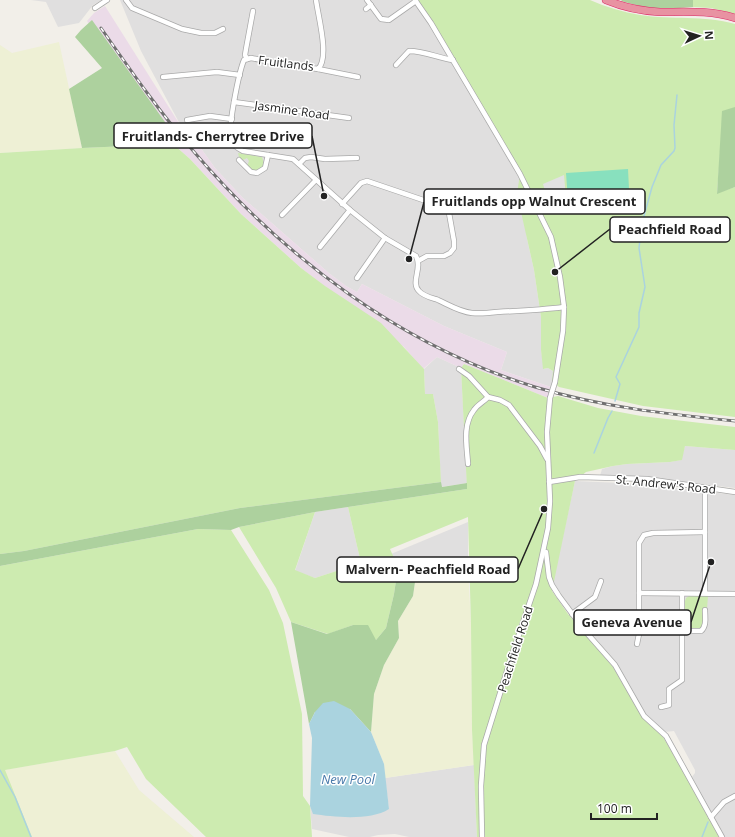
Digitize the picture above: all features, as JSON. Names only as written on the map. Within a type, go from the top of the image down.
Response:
[{"type":"highway","points":[[606,0],[640,10],[659,12],[708,12],[735,18]]},
{"type":"street","points":[[95,8],[107,0]]},
{"type":"street","points":[[126,0],[132,8],[182,29],[201,33],[215,33],[223,30]]},
{"type":"street","name":"Fruitlands","points":[[316,0],[324,52],[321,66],[318,69],[251,58],[244,60],[234,102],[231,141],[243,151],[293,159],[342,204],[385,238],[416,256],[418,260]]},
{"type":"street","points":[[366,0],[371,5],[379,21],[389,20],[415,1]]},
{"type":"street","name":"Peachfield Road","points":[[415,1],[453,60],[520,174],[551,238],[560,277],[564,307],[563,331],[555,382],[550,398],[548,432],[550,501],[546,543],[536,584],[484,745],[481,786],[482,837]]},
{"type":"street","points":[[366,9],[371,5]]},
{"type":"street","points":[[247,59],[245,56],[253,11]]},
{"type":"street","points":[[396,65],[409,51],[425,52],[453,60]]},
{"type":"street","points":[[318,69],[358,77]]},
{"type":"street","points":[[163,77],[217,72],[240,75]]},
{"type":"street","name":"Jasmine Road","points":[[234,102],[349,118]]},
{"type":"street","points":[[187,120],[210,116],[232,119]]},
{"type":"street","points":[[239,160],[245,162],[251,172],[257,173],[265,168],[268,155]]},
{"type":"street","points":[[299,164],[305,158],[311,157],[325,159],[357,158]]},
{"type":"street","points":[[282,215],[316,180]]},
{"type":"street","points":[[342,204],[360,183],[367,181],[446,208],[449,213],[454,248],[450,253],[444,256],[428,256],[418,260],[419,266],[416,285],[418,290],[424,295],[473,314],[538,311],[564,307]]},
{"type":"street","points":[[320,247],[350,210]]},
{"type":"street","points":[[357,278],[385,238]]},
{"type":"street","name":"Peachfield Road","points":[[459,369],[469,376],[488,397],[500,400],[509,405],[540,446],[548,461]]},
{"type":"street","points":[[468,464],[468,419],[474,410],[488,397]]},
{"type":"street","name":"St. Andrew's Road","points":[[549,482],[580,477],[647,479],[735,492]]},
{"type":"street","points":[[705,488],[705,593]]},
{"type":"street","points":[[637,644],[639,634],[639,543],[644,535],[653,532],[705,532]]},
{"type":"street","points":[[546,543],[546,563],[552,585],[572,614],[615,665],[644,716],[666,736],[722,837]]},
{"type":"street","points":[[572,614],[595,597],[601,581]]},
{"type":"street","points":[[639,593],[735,594]]},
{"type":"street","points":[[661,707],[669,705],[669,689],[682,680],[682,593]]},
{"type":"street","points":[[682,631],[701,631],[704,629],[706,610]]},
{"type":"street","points":[[711,817],[724,802],[735,796]]},
{"type":"shaded area","points":[[31,0],[102,0],[93,5],[79,23],[58,27],[46,2]]},
{"type":"shaded area","points":[[120,0],[415,0],[520,174],[527,239],[534,270],[541,317],[541,350],[544,369],[548,368],[553,371],[554,376],[551,387],[501,370],[507,352],[444,326],[362,284],[357,292],[346,286],[330,274],[243,198],[215,168],[200,147],[182,128],[141,51]]},
{"type":"shaded area","points":[[105,6],[182,128],[200,147],[215,168],[243,198],[330,274],[346,286],[357,292],[362,284],[444,326],[507,352],[501,370],[551,387],[548,398],[464,364],[461,368],[437,357],[423,369],[404,347],[301,268],[241,214],[190,159],[173,144],[87,21],[94,13]]},
{"type":"shaded area","points":[[564,175],[566,198],[553,201],[549,204],[543,184]]},
{"type":"shaded area","points":[[437,357],[461,368],[467,483],[441,487],[438,422],[433,394],[425,394],[424,369]]},
{"type":"shaded area","points":[[685,446],[735,450],[735,488],[641,477],[600,476],[602,469],[613,466],[681,460]]},
{"type":"shaded area","points":[[575,481],[644,484],[735,495],[735,837],[723,837],[692,777],[695,770],[674,731],[665,732],[648,717],[636,699],[616,662],[578,618],[553,582]]},
{"type":"shaded area","points":[[348,507],[361,563],[315,578],[295,571],[315,512]]},
{"type":"shaded area","points":[[468,522],[468,568],[415,582],[398,567],[391,554]]},
{"type":"shaded area","points":[[474,765],[477,837],[409,837],[395,834],[370,837],[349,837],[312,829],[310,806],[314,814],[389,809],[385,778]]},
{"type":"green space","points":[[415,0],[590,0],[615,9],[640,15],[723,21],[735,24],[735,107],[721,143],[717,193],[735,187],[735,417],[643,406],[559,387],[552,381],[553,371],[548,368],[543,369],[541,350],[541,317],[534,270],[517,194],[520,174]]},
{"type":"green space","points":[[693,0],[735,0],[735,14],[711,8],[693,7]]},
{"type":"green space","points":[[693,0],[693,7],[665,9],[647,8],[621,1]]},
{"type":"green space","points":[[92,20],[165,122],[173,144],[82,148],[69,89],[102,68],[75,37]]},
{"type":"green space","points":[[59,42],[82,148],[0,153],[0,45],[12,53]]},
{"type":"green space","points":[[735,107],[735,187],[717,194],[722,111]]},
{"type":"green space","points":[[173,144],[190,159],[241,214],[301,268],[325,286],[381,323],[424,369],[425,394],[433,394],[438,422],[441,482],[240,508],[24,551],[0,554],[0,153]]},
{"type":"green space","points":[[238,153],[262,157],[264,163],[263,167],[254,172],[247,166],[249,161],[247,158],[243,160],[239,157]]},
{"type":"green space","points":[[628,169],[630,209],[569,213],[566,173]]},
{"type":"green space","points":[[464,364],[548,398],[558,396],[598,408],[641,416],[735,427],[735,450],[685,446],[682,460],[613,466],[586,472],[575,481],[552,591],[568,614],[613,667],[642,717],[663,737],[687,777],[719,837],[477,837],[472,730],[468,517],[390,549],[398,567],[394,594],[386,628],[376,640],[353,625],[328,634],[291,622],[276,588],[239,527],[315,512],[295,570],[315,578],[361,563],[348,507],[467,489],[461,368]]},
{"type":"green space","points":[[441,482],[442,487],[467,483],[467,489],[315,512],[239,527],[231,530],[198,529],[0,566],[0,554],[24,551],[240,508]]},
{"type":"green space","points":[[198,529],[231,530],[269,590],[283,623],[302,714],[303,796],[310,806],[312,837],[206,837],[146,779],[127,747],[115,751],[5,770],[32,837],[0,837],[0,566]]},
{"type":"green space","points":[[398,567],[415,582],[413,596],[398,621],[399,638],[384,665],[374,694],[371,732],[350,709],[315,712],[309,724],[291,622],[327,634],[353,625],[368,625],[376,640],[386,628],[394,594]]},
{"type":"green space","points":[[468,568],[471,625],[472,730],[474,765],[385,778],[384,764],[371,732],[374,694],[384,665],[399,638],[398,621],[413,596],[415,582]]},
{"type":"green space","points":[[689,596],[708,596],[705,618],[700,629],[687,630],[685,628],[685,601]]},
{"type":"green space","points":[[115,751],[139,790],[194,837],[32,837],[4,770]]},
{"type":"water","name":"New Pool","points":[[334,701],[350,709],[371,732],[384,764],[389,809],[381,813],[362,817],[313,814],[310,806],[312,738],[309,724],[315,712],[323,703]]},
{"type":"waterway","points":[[615,401],[620,384],[616,377],[639,327],[639,313],[645,287],[639,248],[641,231],[652,187],[661,165],[675,148],[674,125],[677,95]]},
{"type":"waterway","points":[[594,453],[612,411]]},
{"type":"waterway","points":[[0,770],[15,797],[31,837]]},
{"type":"waterway","points":[[702,837],[708,822]]},
{"type":"railway","points":[[101,28],[158,108],[230,192],[267,228],[307,262],[349,294],[393,323],[438,348],[486,369],[535,387],[610,405],[735,421]]},
{"type":"place","name":"Fruitlands- Cherrytree Drive","points":[[324,196]]},
{"type":"place","name":"Fruitlands opp Walnut Crescent","points":[[409,259]]},
{"type":"place","name":"Peachfield Road","points":[[555,272]]},
{"type":"place","name":"Malvern- Peachfield Road","points":[[544,509]]},
{"type":"place","name":"Geneva Avenue","points":[[711,562]]}]
